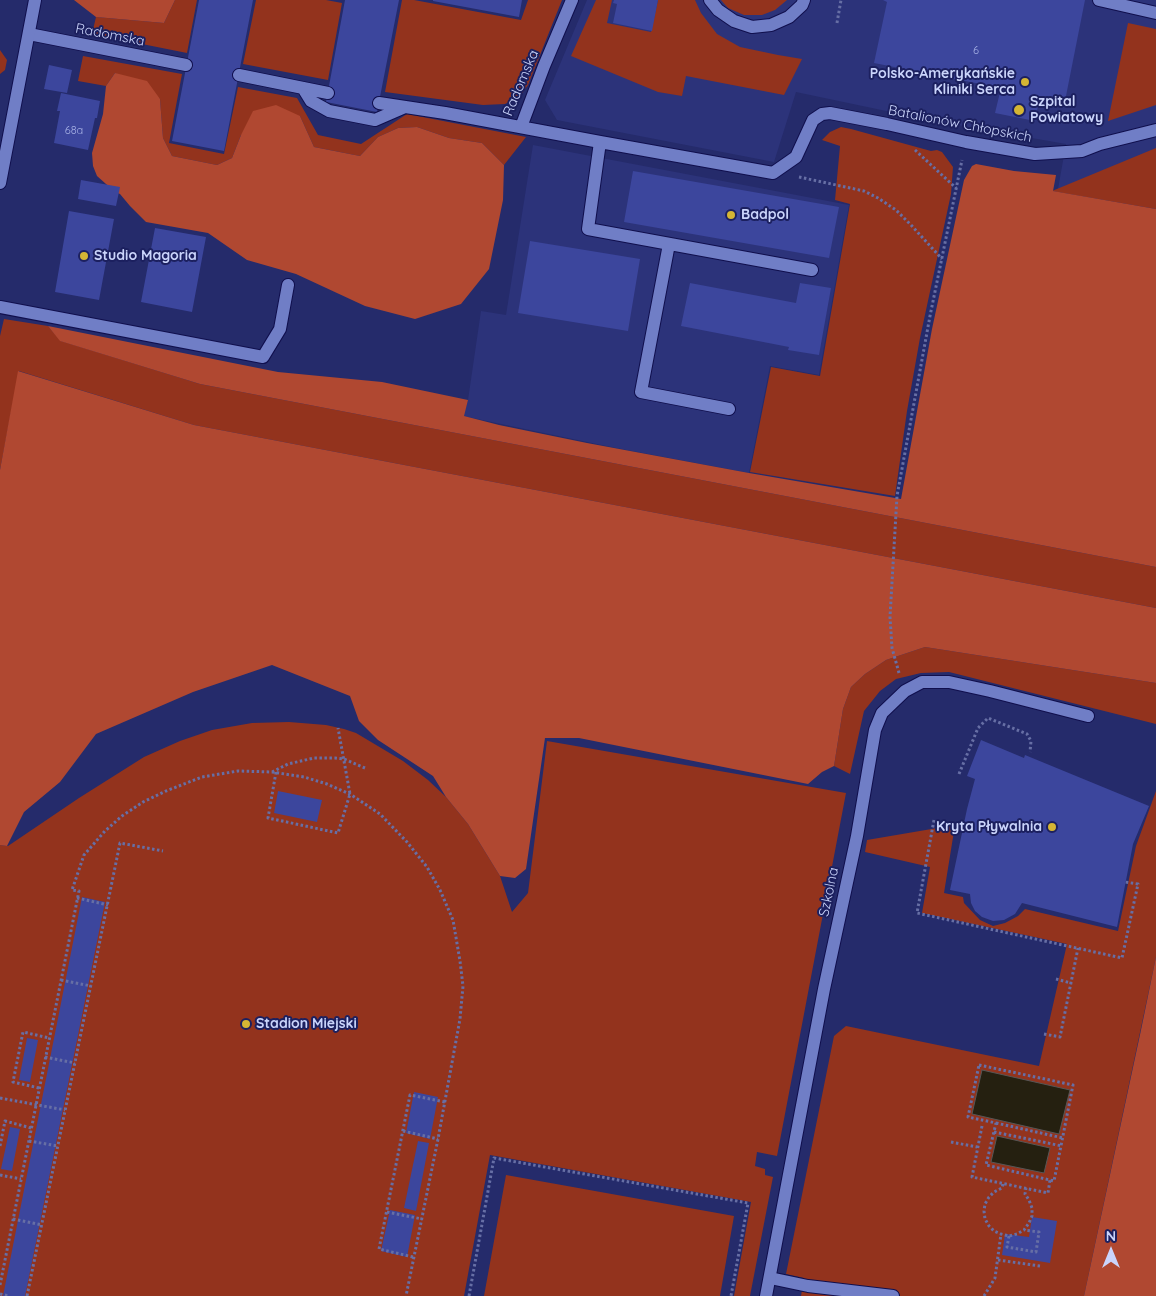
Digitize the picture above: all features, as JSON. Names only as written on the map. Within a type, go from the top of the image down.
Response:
[{"type":"street","points":[[0,183],[35,0]]},
{"type":"street","name":"Radomska","points":[[379,103],[521,127],[572,0]]},
{"type":"street","points":[[710,0],[718,10],[734,21],[752,27],[771,25],[789,17],[802,5],[804,0]]},
{"type":"street","points":[[1099,0],[1156,14]]},
{"type":"street","name":"Radomska","points":[[29,34],[186,65]]},
{"type":"street","points":[[239,75],[328,93]]},
{"type":"street","points":[[303,88],[311,101],[329,111],[375,120],[406,107]]},
{"type":"street","name":"Batalionów Chłopskich","points":[[773,173],[796,157],[813,120],[822,114],[830,113],[966,142],[1035,154],[1082,151],[1100,144],[1156,130]]},
{"type":"street","points":[[521,127],[773,173]]},
{"type":"street","points":[[600,142],[588,229],[812,270]]},
{"type":"street","points":[[670,244],[641,392],[728,410]]},
{"type":"street","points":[[0,307],[263,357],[280,329],[288,285]]},
{"type":"street","name":"Szkolna","points":[[766,1296],[822,998],[857,836],[875,730],[882,713],[904,691],[922,682],[949,682],[1088,716]]},
{"type":"street","points":[[770,1278],[808,1286],[893,1296]]},
{"type":"path","points":[[837,23],[840,0]]},
{"type":"path","points":[[901,678],[892,648],[890,617],[897,496],[919,372],[966,142]]},
{"type":"path","points":[[912,148],[956,188]]},
{"type":"path","points":[[773,173],[864,191],[896,210],[942,260]]},
{"type":"path","points":[[958,774],[978,728],[988,718],[1027,734],[1031,741],[1030,752]]},
{"type":"path","points":[[274,772],[268,818],[338,834],[350,794],[338,728]]},
{"type":"path","points":[[274,772],[288,764],[314,758],[335,758],[365,768]]},
{"type":"path","points":[[0,1285],[77,898],[78,891],[72,890],[84,855],[104,831],[143,802],[202,777],[238,771],[274,772],[312,779],[350,794],[380,814],[407,842],[427,867],[454,920],[463,986],[460,1019],[406,1296]]},
{"type":"path","points":[[934,820],[917,913],[1122,958],[1138,884],[1125,882]]},
{"type":"path","points":[[27,1296],[120,843],[163,851]]},
{"type":"path","points":[[77,898],[108,905]]},
{"type":"path","points":[[1044,1034],[1060,1037],[1078,948]]},
{"type":"path","points":[[1056,979],[1071,983]]},
{"type":"path","points":[[61,980],[91,986]]},
{"type":"path","points":[[39,1088],[13,1082],[23,1032],[49,1038]]},
{"type":"path","points":[[45,1057],[75,1063]]},
{"type":"path","points":[[996,1123],[986,1165],[1054,1181],[1064,1138],[1073,1085],[979,1065],[968,1117],[996,1123],[1064,1138]]},
{"type":"path","points":[[414,1257],[379,1249],[410,1095],[445,1102]]},
{"type":"path","points":[[0,1098],[65,1110]]},
{"type":"path","points":[[0,1146],[5,1121],[31,1128]]},
{"type":"path","points":[[982,1126],[972,1177],[1048,1193],[1050,1180]]},
{"type":"path","points":[[403,1131],[438,1139]]},
{"type":"path","points":[[994,1132],[1062,1146]]},
{"type":"path","points":[[29,1141],[58,1146]]},
{"type":"path","points":[[951,1142],[977,1147]]},
{"type":"path","points":[[470,1296],[494,1158],[748,1203],[731,1296]]},
{"type":"path","points":[[0,1174],[21,1179]]},
{"type":"path","points":[[1003,1184],[1002,1188],[989,1197],[984,1211],[985,1219],[989,1226],[994,1231],[1009,1236],[1024,1230],[1032,1216],[1032,1208],[1024,1194],[1026,1188]]},
{"type":"path","points":[[387,1212],[422,1219]]},
{"type":"path","points":[[13,1219],[42,1225]]},
{"type":"path","points":[[1009,1236],[1007,1246],[1036,1252],[1039,1232],[1024,1230]]},
{"type":"path","points":[[984,1296],[995,1278],[1001,1234]]},
{"type":"path","points":[[998,1260],[1040,1266]]},
{"type":"path","points":[[0,1294],[9,1296]]},
{"type":"shaded area","points":[[74,0],[175,0],[164,23],[96,17]]},
{"type":"shaded area","points":[[175,0],[197,0],[187,53],[92,34],[96,17],[164,23]]},
{"type":"shaded area","points":[[256,0],[326,0],[342,3],[328,80],[243,64]]},
{"type":"shaded area","points":[[402,0],[414,0],[521,20],[528,0],[562,0],[528,85],[520,96],[505,104],[483,105],[385,92]]},
{"type":"shaded area","name":"Szpital Powiatowy","points":[[587,0],[1156,0],[1156,206],[1058,189],[1066,144],[929,120],[796,92],[774,162],[557,120],[545,100]]},
{"type":"shaded area","points":[[596,0],[612,0],[607,23],[651,32],[658,0],[695,0],[701,13],[717,34],[740,47],[802,59],[784,95],[686,76],[682,96],[658,92],[571,56]]},
{"type":"shaded area","points":[[721,0],[787,0],[775,10],[762,15],[744,15],[728,8]]},
{"type":"shaded area","points":[[1128,23],[1156,29],[1156,105],[1108,121]]},
{"type":"shaded area","points":[[0,50],[7,60],[5,70],[0,74]]},
{"type":"shaded area","points":[[83,56],[182,74],[169,143],[224,154],[238,87],[297,98],[318,135],[361,144],[407,114],[526,137],[504,165],[482,143],[449,138],[417,127],[398,128],[378,137],[360,156],[314,147],[300,116],[241,135],[232,158],[217,165],[172,156],[163,138],[160,99],[115,73],[106,86],[78,81]]},
{"type":"shaded area","points":[[115,73],[147,81],[160,99],[163,138],[172,156],[217,165],[232,158],[253,111],[276,105],[300,116],[314,147],[360,156],[378,137],[398,128],[417,127],[449,138],[482,143],[504,165],[503,200],[489,269],[461,304],[415,319],[365,306],[296,274],[247,260],[208,233],[146,222],[120,194],[115,192],[97,176],[93,166],[92,153],[103,114],[106,86]]},
{"type":"shaded area","points":[[841,127],[931,151],[937,150],[942,152],[953,167],[951,194],[920,338],[907,411],[895,496],[750,472],[771,367],[820,376],[850,204],[835,200],[840,146],[822,140],[830,132]]},
{"type":"shaded area","points":[[533,145],[849,205],[819,375],[770,366],[749,473],[463,416],[468,400],[481,311],[506,315]]},
{"type":"shaded area","points":[[1156,148],[1156,209],[1052,191]]},
{"type":"shaded area","points":[[976,164],[1014,171],[1056,175],[1053,191],[1156,209],[1156,567],[200,384],[60,341],[48,326],[278,372],[382,382],[468,400],[464,416],[499,425],[749,473],[901,499],[932,329],[964,180],[972,166]]},
{"type":"shaded area","points":[[4,319],[48,326],[61,341],[200,384],[1156,567],[1156,608],[194,425],[19,371],[0,470],[0,336]]},
{"type":"shaded area","points":[[18,371],[194,425],[1156,608],[1156,683],[925,647],[886,660],[865,674],[851,687],[843,709],[834,766],[822,772],[808,784],[579,738],[545,738],[526,869],[515,878],[500,876],[468,824],[446,797],[433,776],[378,740],[359,721],[350,696],[272,665],[193,692],[96,734],[60,782],[24,812],[7,846],[0,845],[0,470]]},
{"type":"shaded area","points":[[925,647],[1156,683],[1156,724],[949,672],[921,673],[896,679],[880,691],[864,711],[850,774],[834,766],[843,709],[851,687],[865,674],[886,660]]},
{"type":"shaded area","name":"Stadion Miejski","points":[[289,722],[326,725],[356,733],[403,761],[428,780],[446,797],[468,824],[500,876],[512,912],[528,893],[547,741],[846,793],[777,1156],[757,1152],[755,1166],[765,1169],[765,1175],[773,1177],[750,1296],[734,1296],[751,1202],[490,1155],[464,1296],[0,1296],[0,845],[8,846],[144,757],[180,741],[212,730],[252,723]]},
{"type":"shaded area","points":[[1156,791],[1156,957],[1084,1296],[801,1296],[804,1278],[786,1274],[834,1036],[846,1026],[1039,1066],[1067,944],[922,913],[930,867],[865,852],[867,840],[955,825],[944,893],[963,897],[964,903],[980,920],[993,926],[1005,923],[1018,916],[1025,909],[1118,931],[1136,846]]},
{"type":"shaded area","points":[[1156,957],[1156,1296],[1084,1296],[1141,1030]]},
{"type":"shaded area","points":[[982,1070],[1070,1090],[1059,1134],[972,1114]]},
{"type":"shaded area","points":[[997,1136],[1050,1148],[1044,1173],[991,1162]]},
{"type":"shaded area","points":[[506,1175],[734,1216],[720,1296],[484,1296]]},
{"type":"building","points":[[199,0],[253,0],[224,151],[172,141]]},
{"type":"building","points":[[345,0],[399,0],[377,112],[326,102]]},
{"type":"building","points":[[433,0],[522,0],[519,17]]},
{"type":"building","points":[[614,0],[658,0],[652,31],[613,23],[617,4],[613,3]]},
{"type":"building","name":"Szpital Powiatowy","points":[[883,0],[1085,0],[1065,101],[1040,96],[1035,121],[995,113],[1001,88],[874,63],[887,2]]},
{"type":"building","points":[[49,65],[72,70],[67,93],[44,89]]},
{"type":"building","points":[[61,93],[100,101],[88,150],[54,143],[60,111],[57,111]]},
{"type":"building","name":"Badpol","points":[[633,171],[839,207],[829,258],[624,222]]},
{"type":"building","points":[[81,180],[120,187],[116,206],[78,199]]},
{"type":"building","name":"Studio Magoria","points":[[69,211],[114,219],[99,300],[55,292]]},
{"type":"building","points":[[155,228],[206,237],[192,312],[141,302]]},
{"type":"building","points":[[530,241],[640,259],[628,331],[518,313]]},
{"type":"building","points":[[690,283],[796,303],[800,283],[831,288],[819,355],[788,350],[789,347],[681,326]]},
{"type":"building","name":"Kryta Pływalnia","points":[[981,740],[1024,758],[1025,755],[1149,806],[1133,844],[1117,927],[1022,903],[1015,914],[1004,920],[993,921],[982,917],[975,911],[971,903],[970,894],[950,890],[975,779],[967,776]]},
{"type":"building","points":[[278,791],[322,800],[317,822],[274,813]]},
{"type":"building","points":[[82,897],[105,902],[25,1296],[3,1296]]},
{"type":"building","points":[[27,1038],[38,1040],[30,1082],[19,1080]]},
{"type":"building","points":[[414,1092],[438,1097],[430,1139],[406,1133]]},
{"type":"building","points":[[10,1127],[20,1129],[12,1171],[1,1169]]},
{"type":"building","points":[[418,1141],[429,1143],[416,1211],[404,1208]]},
{"type":"building","points":[[390,1210],[415,1215],[407,1257],[381,1251]]},
{"type":"building","points":[[1032,1217],[1057,1221],[1050,1263],[1002,1255],[1005,1234],[1029,1237]]},
{"type":"place","name":"Polsko-Amerykańskie Kliniki Serca","points":[[1025,82]]},
{"type":"place","name":"Szpital Powiatowy","points":[[1019,110]]},
{"type":"place","name":"Badpol","points":[[731,215]]},
{"type":"place","name":"Studio Magoria","points":[[84,256]]},
{"type":"place","name":"Kryta Pływalnia","points":[[1052,827]]},
{"type":"place","name":"Stadion Miejski","points":[[246,1024]]}]
